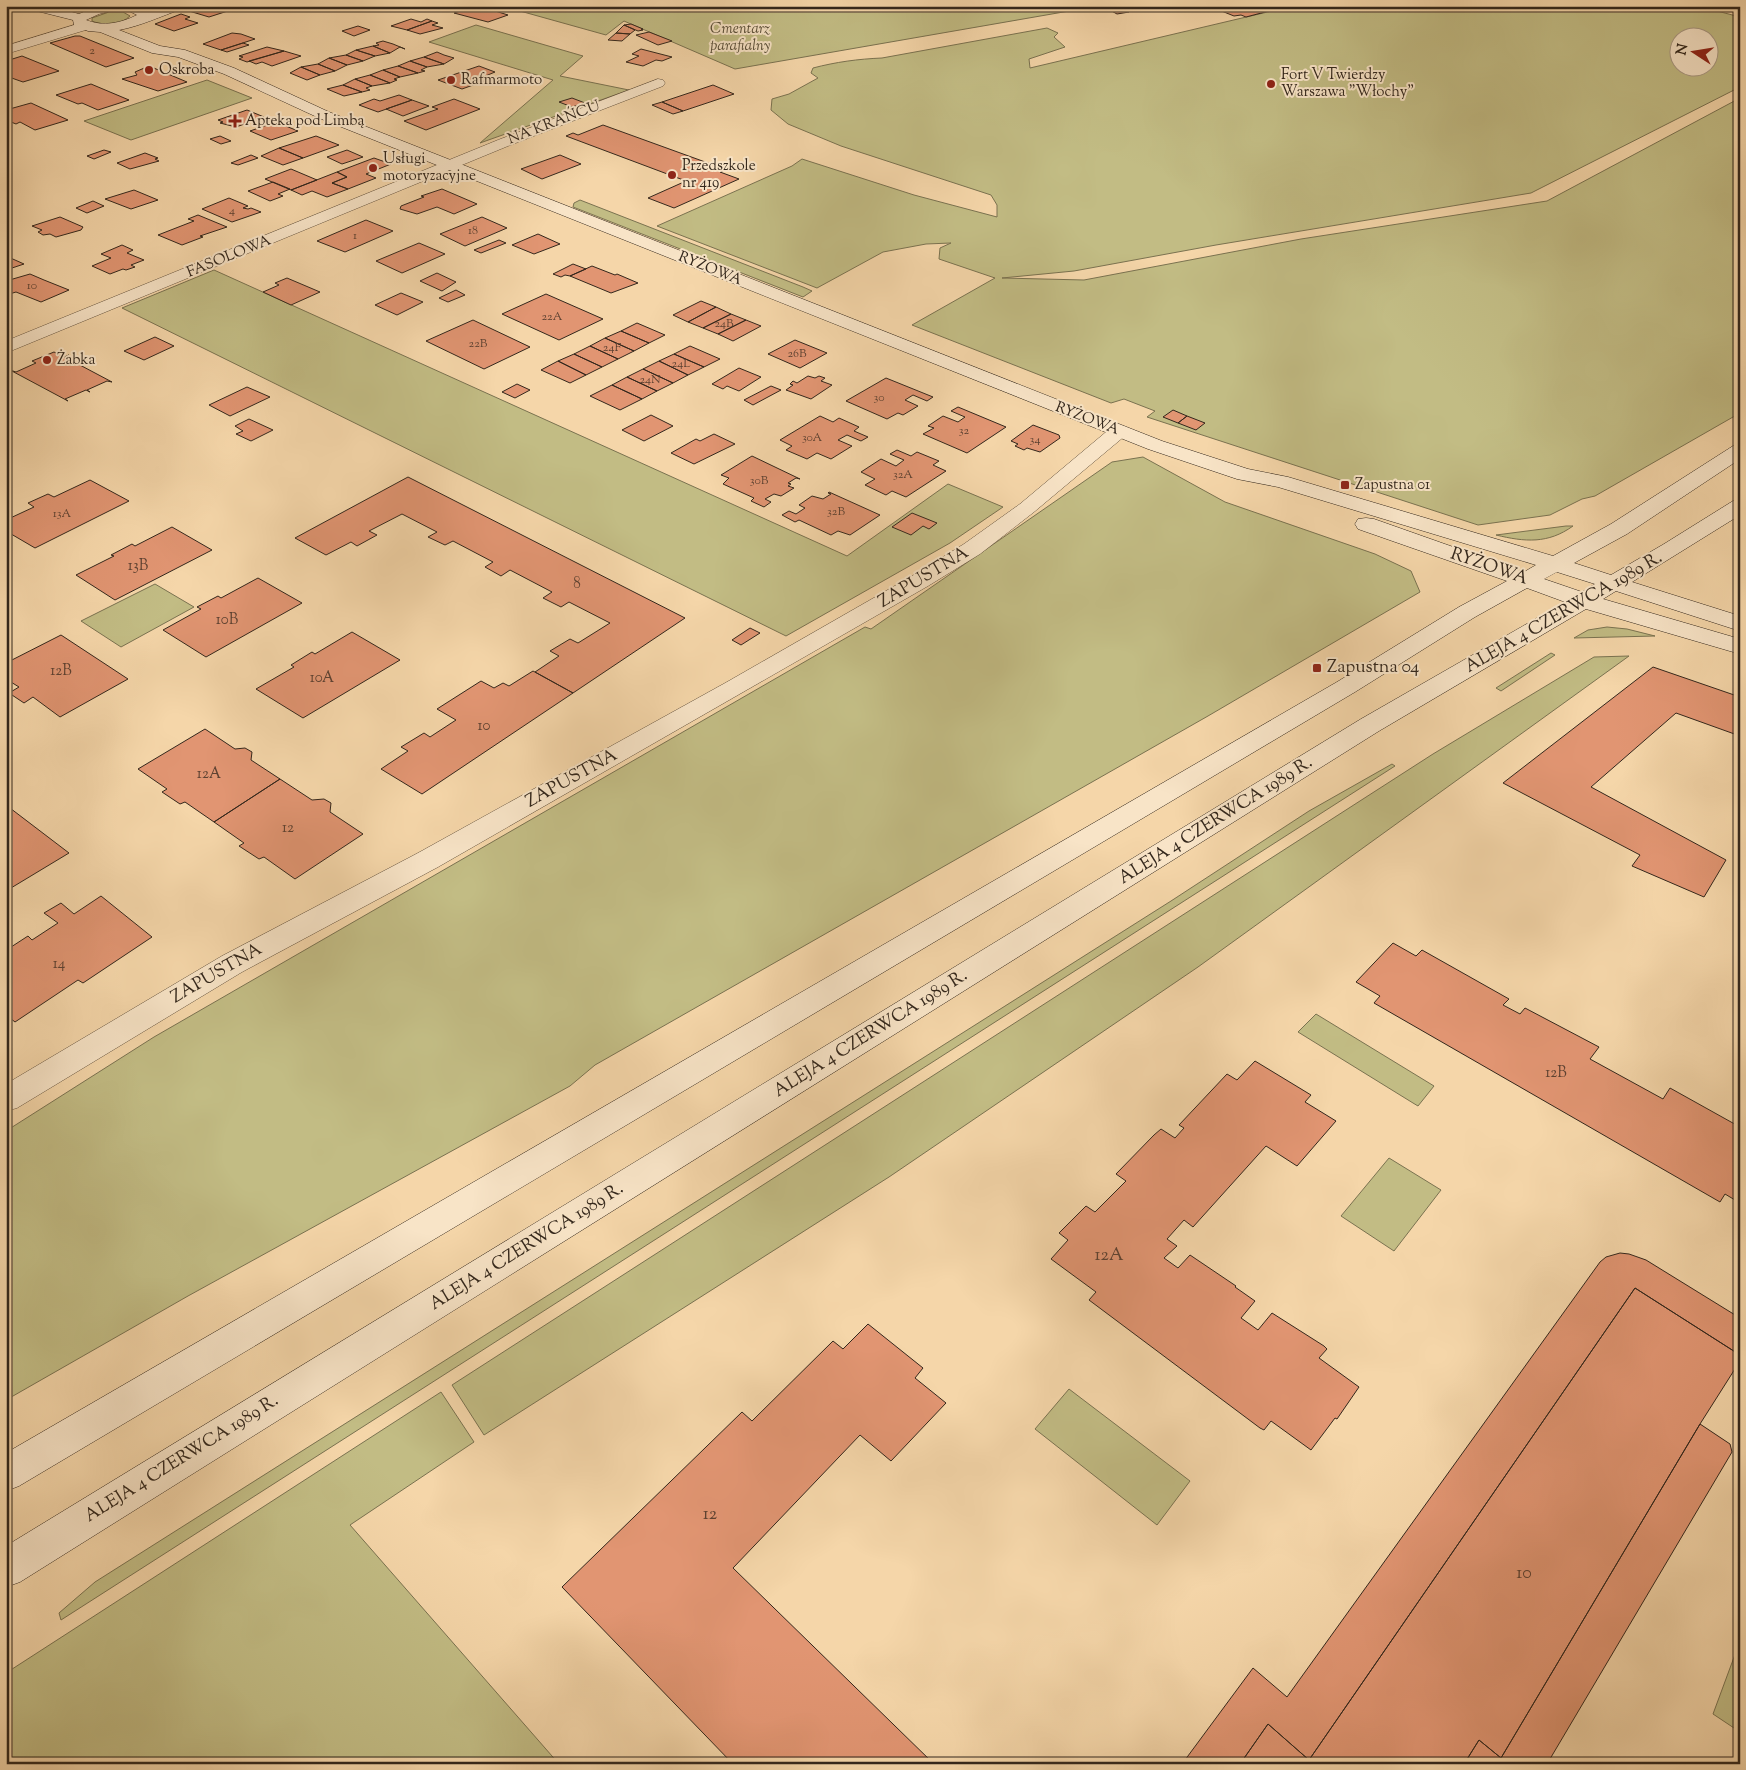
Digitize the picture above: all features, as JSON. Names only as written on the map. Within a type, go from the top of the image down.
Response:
[{"type":"street","points":[[34,6],[102,28],[126,25],[140,13],[153,6]]},
{"type":"street","points":[[63,6],[94,11],[117,7],[140,13],[177,6]]},
{"type":"street","points":[[6,50],[82,22],[94,11]]},
{"type":"street","name":"RYŻOWA","points":[[126,25],[147,37],[177,49],[180,54]]},
{"type":"street","name":"RYŻOWA","points":[[102,28],[157,50],[180,54],[249,79],[299,105],[1119,431],[1244,475],[1272,490],[1586,601],[1740,647]]},
{"type":"street","name":"NA KRAŃCU","points":[[451,165],[658,83]]},
{"type":"street","name":"FASOLOWA","points":[[6,348],[451,165]]},
{"type":"street","name":"ZAPUSTNA","points":[[6,1099],[232,964],[436,855],[736,687],[920,581],[996,532],[1119,431]]},
{"type":"street","points":[[6,1473],[1337,692],[1467,612],[1618,529],[1740,450]]},
{"type":"street","name":"RYŻOWA","points":[[1244,475],[1281,481],[1335,496],[1556,564],[1740,624]]},
{"type":"street","name":"ALEJA 4 CZERWCA 1989 R.","points":[[6,1568],[1370,725],[1586,601],[1740,505]]},
{"type":"green space","name":"Cmentarz parafialny","points":[[502,6],[1098,6],[735,69],[624,21],[606,35]]},
{"type":"green space","points":[[1293,6],[1698,6],[1740,17],[1740,87],[1531,193],[1216,245],[1074,271],[1002,278],[1084,280],[1301,239],[1547,201],[1740,98],[1740,413],[1595,496],[1582,499],[1550,515],[1478,525],[1147,417],[1155,411],[1124,399],[1111,403],[912,325],[995,278],[939,259],[940,248],[951,243],[926,244],[883,252],[817,288],[657,226],[792,166],[802,159],[914,195],[997,217],[997,205],[991,195],[841,146],[788,124],[771,110],[772,99],[789,94],[818,78],[811,73],[813,68],[847,61],[882,58],[1047,28],[1058,33],[1054,37],[1065,47],[1029,59],[1030,68]]},
{"type":"green space","points":[[109,12],[123,12],[130,16],[112,24],[101,24],[92,21],[92,18]]},
{"type":"green space","points":[[476,25],[583,56],[560,76],[629,90],[480,143],[553,80],[429,42]]},
{"type":"green space","points":[[207,80],[252,98],[131,140],[84,121]]},
{"type":"green space","points":[[580,200],[812,291],[803,297],[573,207],[574,203]]},
{"type":"green space","points":[[214,270],[847,556],[948,484],[1003,507],[950,543],[786,636],[122,308]]},
{"type":"green space","points":[[1143,457],[1225,502],[1375,554],[1411,571],[1420,592],[1208,716],[595,1065],[570,1086],[188,1296],[6,1400],[6,1131],[154,1037],[865,627],[871,629],[1112,462]]},
{"type":"green space","points":[[1573,526],[1564,532],[1545,539],[1527,540],[1496,535]]},
{"type":"green space","points":[[155,584],[194,607],[121,647],[81,621]]},
{"type":"green space","points":[[1607,627],[1627,629],[1655,636],[1574,638],[1588,630]]},
{"type":"green space","points":[[1551,653],[1555,655],[1501,691],[1496,688]]},
{"type":"green space","points":[[1629,656],[1198,967],[889,1177],[484,1435],[452,1385],[1433,754],[1594,657]]},
{"type":"green space","points":[[1392,764],[1395,766],[61,1620],[59,1613],[95,1582],[1171,901],[1309,811]]},
{"type":"green space","points":[[1316,1014],[1434,1086],[1418,1106],[1298,1032]]},
{"type":"green space","points":[[1389,1158],[1441,1190],[1394,1251],[1341,1216]]},
{"type":"green space","points":[[1069,1389],[1190,1481],[1157,1525],[1035,1429]]},
{"type":"green space","points":[[441,1392],[474,1442],[350,1525],[559,1764],[6,1764],[6,1673]]},
{"type":"green space","points":[[1740,1641],[1740,1732],[1713,1714]]},
{"type":"building","points":[[202,6],[226,6],[234,9],[209,17],[189,11]]},
{"type":"building","points":[[474,6],[508,15],[488,22],[454,13]]},
{"type":"building","points":[[1220,6],[1288,6],[1246,17],[1241,15],[1234,16],[1214,8]]},
{"type":"building","points":[[1120,7],[1129,12],[1117,14],[1108,9]]},
{"type":"building","points":[[181,14],[190,17],[185,19],[198,23],[174,31],[155,24]]},
{"type":"building","points":[[411,19],[421,22],[427,19],[432,21],[407,30],[391,26]]},
{"type":"building","points":[[432,21],[438,23],[432,25],[443,28],[420,34],[407,30]]},
{"type":"building","points":[[631,24],[643,30],[638,31],[624,25]]},
{"type":"building","points":[[624,25],[635,30],[630,34],[616,33]]},
{"type":"building","points":[[358,26],[370,30],[354,36],[342,31]]},
{"type":"building","points":[[649,32],[672,41],[658,45],[636,35]]},
{"type":"building","points":[[232,33],[255,39],[221,50],[203,44]]},
{"type":"building","points":[[616,33],[630,34],[622,41],[608,40]]},
{"type":"building","points":[[80,36],[134,58],[106,67],[50,43]]},
{"type":"building","points":[[383,41],[393,44],[405,49],[400,47],[390,53],[373,46],[379,45],[376,43]]},
{"type":"building","points":[[243,43],[249,45],[227,52],[221,50]]},
{"type":"building","points":[[373,46],[390,53],[375,56],[356,50]]},
{"type":"building","points":[[267,47],[284,51],[247,62],[239,59],[243,57],[239,56]]},
{"type":"building","points":[[641,49],[672,57],[662,61],[656,60],[643,66],[626,62],[639,56],[632,54]]},
{"type":"building","points":[[356,50],[375,56],[363,61],[346,55]]},
{"type":"building","points":[[284,51],[301,56],[272,66],[262,62],[256,64],[249,61]]},
{"type":"building","points":[[437,52],[454,58],[444,64],[424,57]]},
{"type":"building","points":[[346,55],[363,61],[347,65],[329,58]]},
{"type":"building","points":[[22,56],[59,71],[23,82],[6,76],[6,61]]},
{"type":"building","points":[[424,57],[444,64],[427,67],[410,61]]},
{"type":"building","points":[[329,58],[347,65],[335,71],[318,64]]},
{"type":"building","points":[[410,61],[427,67],[421,70],[425,71],[418,73],[398,66]]},
{"type":"building","points":[[318,64],[335,71],[320,75],[301,67]]},
{"type":"building","points":[[149,66],[187,82],[158,91],[122,79],[137,75],[135,72]]},
{"type":"building","points":[[398,66],[418,73],[400,77],[383,70]]},
{"type":"building","points":[[479,66],[495,72],[483,77],[490,79],[462,89],[438,80]]},
{"type":"building","points":[[301,67],[320,75],[307,80],[290,73]]},
{"type":"building","points":[[383,70],[400,77],[390,83],[370,75]]},
{"type":"building","points":[[370,75],[390,83],[372,86],[355,79]]},
{"type":"building","points":[[355,79],[372,86],[366,88],[370,90],[362,92],[343,85]]},
{"type":"building","points":[[91,84],[129,100],[98,110],[56,95]]},
{"type":"building","points":[[343,85],[362,92],[344,96],[327,89]]},
{"type":"building","points":[[713,85],[734,94],[683,111],[662,102]]},
{"type":"building","points":[[399,95],[412,100],[378,112],[359,105],[374,99],[380,101]]},
{"type":"building","points":[[572,98],[585,103],[572,107],[559,102]]},
{"type":"building","points":[[454,99],[480,109],[426,130],[404,121],[438,109],[432,107]]},
{"type":"building","points":[[412,100],[429,106],[403,116],[386,109]]},
{"type":"building","points":[[662,102],[683,111],[673,114],[652,105]]},
{"type":"building","points":[[31,103],[68,120],[35,130],[20,122],[16,124],[6,120],[6,110]]},
{"type":"building","points":[[247,110],[264,117],[236,127],[220,123],[223,122],[218,120]]},
{"type":"building","points":[[276,122],[298,131],[271,140],[250,131]]},
{"type":"building","points":[[603,125],[719,167],[726,163],[734,166],[720,172],[739,179],[674,208],[648,198],[686,181],[566,136],[573,133],[578,135]]},
{"type":"building","points":[[220,136],[231,141],[221,144],[210,139]]},
{"type":"building","points":[[316,136],[339,145],[303,158],[279,148]]},
{"type":"building","points":[[279,148],[303,158],[283,165],[261,156]]},
{"type":"building","points":[[104,150],[111,152],[94,159],[87,156]]},
{"type":"building","points":[[347,150],[363,157],[342,164],[327,157]]},
{"type":"building","points":[[145,153],[158,158],[155,159],[159,161],[130,169],[117,163]]},
{"type":"building","points":[[251,155],[258,158],[238,165],[231,163]]},
{"type":"building","points":[[560,155],[581,164],[542,179],[521,169]]},
{"type":"building","points":[[374,158],[391,164],[366,174],[376,178],[348,189],[332,183],[347,177],[337,172]]},
{"type":"building","points":[[291,169],[317,180],[291,190],[265,179]]},
{"type":"building","points":[[337,172],[347,177],[332,183],[348,189],[327,197],[312,191],[302,195],[291,190]]},
{"type":"building","points":[[273,182],[290,189],[278,194],[283,196],[270,201],[248,191]]},
{"type":"building","points":[[442,189],[477,204],[454,214],[437,207],[417,214],[400,209],[401,206],[424,197],[421,196]]},
{"type":"building","points":[[134,190],[158,200],[131,209],[105,199]]},
{"type":"building","points":[[229,198],[248,206],[243,208],[251,208],[261,212],[232,222],[202,209]]},
{"type":"building","points":[[93,201],[104,206],[87,213],[76,208]]},
{"type":"building","points":[[198,215],[227,227],[200,236],[203,237],[182,245],[158,235],[194,221],[188,219]]},
{"type":"building","points":[[60,217],[83,227],[81,230],[56,237],[50,234],[43,235],[38,232],[42,230],[32,226]]},
{"type":"building","points":[[482,217],[507,228],[465,246],[440,234]]},
{"type":"building","points":[[366,220],[393,231],[345,252],[317,241]]},
{"type":"building","points":[[538,234],[560,244],[534,254],[512,245]]},
{"type":"building","points":[[499,240],[506,243],[481,253],[474,250]]},
{"type":"building","points":[[419,243],[445,254],[402,273],[376,261]]},
{"type":"building","points":[[122,245],[133,250],[127,253],[144,260],[131,265],[135,267],[110,274],[92,266],[111,258],[101,254]]},
{"type":"building","points":[[6,256],[24,264],[6,270]]},
{"type":"building","points":[[573,264],[586,269],[570,276],[565,275],[561,277],[553,274]]},
{"type":"building","points":[[592,266],[638,283],[611,293],[570,276]]},
{"type":"building","points":[[437,273],[456,282],[442,291],[420,281]]},
{"type":"building","points":[[30,274],[69,290],[41,302],[16,292],[6,295],[6,281]]},
{"type":"building","points":[[287,278],[320,292],[291,305],[263,292],[279,285],[275,283]]},
{"type":"building","points":[[456,290],[465,295],[448,302],[439,298]]},
{"type":"building","points":[[401,293],[423,302],[397,315],[375,305]]},
{"type":"building","points":[[546,294],[603,319],[559,340],[502,314]]},
{"type":"building","points":[[701,301],[716,307],[688,322],[673,315]]},
{"type":"building","points":[[716,307],[731,314],[703,328],[688,322]]},
{"type":"building","points":[[731,314],[746,320],[718,334],[703,328]]},
{"type":"building","points":[[473,320],[530,347],[484,369],[426,341]]},
{"type":"building","points":[[746,320],[761,326],[733,341],[718,334]]},
{"type":"building","points":[[637,323],[665,335],[649,343],[621,331]]},
{"type":"building","points":[[621,331],[649,343],[634,351],[605,338]]},
{"type":"building","points":[[155,337],[174,346],[144,360],[124,351]]},
{"type":"building","points":[[605,338],[634,351],[618,359],[590,346]]},
{"type":"building","points":[[795,340],[827,353],[800,368],[768,354]]},
{"type":"building","points":[[590,346],[618,359],[602,367],[574,354]]},
{"type":"building","points":[[690,346],[720,359],[704,367],[674,354]]},
{"type":"building","points":[[54,352],[64,357],[69,355],[65,357],[112,382],[107,381],[87,390],[90,392],[86,390],[65,399],[68,401],[10,370],[16,372],[36,363],[32,361]]},
{"type":"building","points":[[574,354],[602,367],[586,375],[558,361]]},
{"type":"building","points":[[674,354],[704,367],[688,375],[659,361]]},
{"type":"building","points":[[558,361],[586,375],[570,383],[541,370]]},
{"type":"building","points":[[659,361],[688,375],[673,383],[643,369]]},
{"type":"building","points":[[739,368],[761,377],[739,391],[727,386],[723,389],[712,384]]},
{"type":"building","points":[[643,369],[673,383],[657,391],[627,377]]},
{"type":"building","points":[[808,376],[825,378],[821,381],[832,385],[811,399],[786,390],[793,385],[790,384],[793,381],[797,383]]},
{"type":"building","points":[[627,377],[657,391],[642,399],[612,385]]},
{"type":"building","points":[[886,378],[933,397],[927,401],[913,395],[905,400],[918,406],[903,415],[898,413],[887,419],[846,401]]},
{"type":"building","points":[[517,384],[530,390],[515,398],[502,392]]},
{"type":"building","points":[[612,385],[642,399],[620,410],[590,396]]},
{"type":"building","points":[[771,386],[781,390],[753,405],[744,400]]},
{"type":"building","points":[[247,387],[270,397],[230,416],[209,405]]},
{"type":"building","points":[[958,407],[1006,427],[967,453],[923,434],[934,428],[928,426],[943,416],[958,422],[965,417],[951,411]]},
{"type":"building","points":[[1173,410],[1187,416],[1178,423],[1163,417]]},
{"type":"building","points":[[651,415],[673,426],[644,441],[622,430]]},
{"type":"building","points":[[820,416],[833,422],[839,418],[859,427],[854,431],[868,437],[861,441],[847,435],[838,440],[852,446],[831,459],[817,453],[807,459],[786,450],[792,446],[780,440]]},
{"type":"building","points":[[1187,416],[1205,423],[1196,430],[1178,423]]},
{"type":"building","points":[[249,419],[273,430],[251,441],[236,434],[243,431],[235,426]]},
{"type":"building","points":[[1033,425],[1059,435],[1060,438],[1040,452],[1027,448],[1024,450],[1015,446],[1018,444],[1011,441]]},
{"type":"building","points":[[714,434],[735,444],[694,464],[671,453],[696,439],[700,441]]},
{"type":"building","points":[[897,450],[911,456],[917,452],[939,461],[933,465],[946,471],[906,497],[892,491],[886,495],[865,485],[875,479],[861,472],[881,459],[896,466],[904,460],[890,454]]},
{"type":"building","points":[[752,456],[800,479],[796,478],[788,483],[791,484],[788,486],[794,488],[781,496],[774,494],[765,499],[771,502],[764,507],[751,501],[754,498],[723,484],[729,478],[721,475]]},
{"type":"building","points":[[408,477],[685,618],[573,693],[535,672],[559,656],[550,651],[570,639],[578,643],[610,623],[569,602],[561,607],[543,598],[552,592],[510,570],[501,576],[485,567],[493,562],[453,541],[445,545],[428,537],[437,532],[402,514],[369,531],[377,535],[357,546],[351,542],[326,555],[295,538]]},
{"type":"building","points":[[90,480],[129,501],[35,548],[6,531],[6,520],[34,507],[28,503],[48,494],[54,497]]},
{"type":"building","points":[[829,492],[880,515],[850,535],[838,531],[831,535],[799,520],[795,522],[782,515],[789,511],[796,514],[805,508],[799,505],[812,496],[823,499],[831,494]]},
{"type":"building","points":[[912,513],[937,523],[929,529],[923,526],[911,535],[892,527]]},
{"type":"building","points":[[172,527],[212,550],[115,600],[76,575],[114,556],[111,555],[132,544],[135,546]]},
{"type":"building","points":[[258,578],[302,603],[206,657],[163,630],[201,609],[197,607],[218,596],[221,598]]},
{"type":"building","points":[[750,628],[760,633],[741,645],[732,640]]},
{"type":"building","points":[[352,632],[400,660],[303,718],[256,689],[294,667],[291,665],[312,652],[315,654]]},
{"type":"building","points":[[61,635],[128,679],[60,717],[33,697],[24,703],[9,693],[19,687],[6,679],[6,663]]},
{"type":"building","points":[[1653,667],[1740,697],[1740,736],[1676,713],[1591,787],[1726,860],[1704,897],[1632,866],[1640,855],[1503,783]]},
{"type":"building","points":[[533,671],[573,693],[422,794],[381,769],[408,751],[401,747],[424,733],[430,737],[456,720],[437,709],[481,681],[494,688],[503,683],[509,686]]},
{"type":"building","points":[[205,729],[235,749],[245,748],[252,752],[251,760],[280,779],[214,822],[185,802],[180,804],[162,792],[167,789],[138,769]]},
{"type":"building","points":[[280,779],[312,800],[324,799],[331,803],[330,812],[363,834],[295,879],[264,857],[259,859],[239,846],[244,843],[214,822]]},
{"type":"building","points":[[6,805],[69,853],[6,891]]},
{"type":"building","points":[[101,896],[152,937],[83,983],[78,980],[15,1022],[10,1018],[6,1020],[6,947],[8,949],[28,936],[32,940],[58,923],[44,913],[61,903],[74,914]]},
{"type":"building","points":[[1393,943],[1416,956],[1422,950],[1509,999],[1503,1005],[1520,1014],[1525,1008],[1599,1047],[1590,1059],[1663,1099],[1670,1088],[1740,1127],[1740,1203],[1725,1194],[1720,1202],[1374,1003],[1380,996],[1356,982]]},
{"type":"building","points":[[1255,1061],[1311,1095],[1305,1102],[1336,1121],[1297,1166],[1266,1146],[1193,1227],[1184,1220],[1167,1239],[1177,1246],[1164,1258],[1178,1268],[1190,1255],[1255,1301],[1241,1318],[1258,1330],[1272,1313],[1324,1346],[1327,1349],[1319,1358],[1359,1387],[1337,1419],[1335,1418],[1311,1450],[1271,1421],[1264,1430],[1260,1428],[1089,1300],[1096,1292],[1051,1259],[1068,1240],[1059,1233],[1086,1206],[1095,1212],[1126,1181],[1116,1174],[1154,1135],[1161,1129],[1175,1138],[1184,1128],[1179,1125],[1227,1074],[1237,1080]]},
{"type":"building","points":[[1620,1253],[1646,1260],[1740,1318],[1740,1355],[1635,1288],[1309,1760],[1268,1724],[1240,1764],[1182,1764],[1253,1668],[1287,1697],[1600,1262],[1606,1257]]},
{"type":"building","points":[[1635,1288],[1740,1355],[1740,1361],[1700,1424],[1501,1758],[1479,1740],[1464,1764],[1240,1764],[1268,1724],[1309,1760]]},
{"type":"building","points":[[868,1324],[923,1368],[915,1378],[946,1403],[891,1461],[860,1435],[733,1568],[934,1764],[733,1764],[562,1587],[742,1412],[752,1421],[833,1341],[843,1349]]},
{"type":"building","points":[[1700,1424],[1730,1444],[1732,1452],[1547,1764],[1464,1764],[1479,1740],[1501,1758]]},
{"type":"place","name":"Oskroba","points":[[149,70]]},
{"type":"place","name":"Rafmarmoto","points":[[451,80]]},
{"type":"place","name":"Fort V Twierdzy Warszawa \"Włochy\"","points":[[1271,84]]},
{"type":"place","name":"Apteka pod Limbą","points":[[235,121]]},
{"type":"place","name":"Usługi motoryzacyjne","points":[[373,168]]},
{"type":"place","name":"Przedszkole nr 419","points":[[672,175]]},
{"type":"place","name":"Żabka","points":[[47,360]]},
{"type":"place","name":"Zapustna 01","points":[[1345,485]]},
{"type":"place","name":"Zapustna 04","points":[[1317,668]]}]
